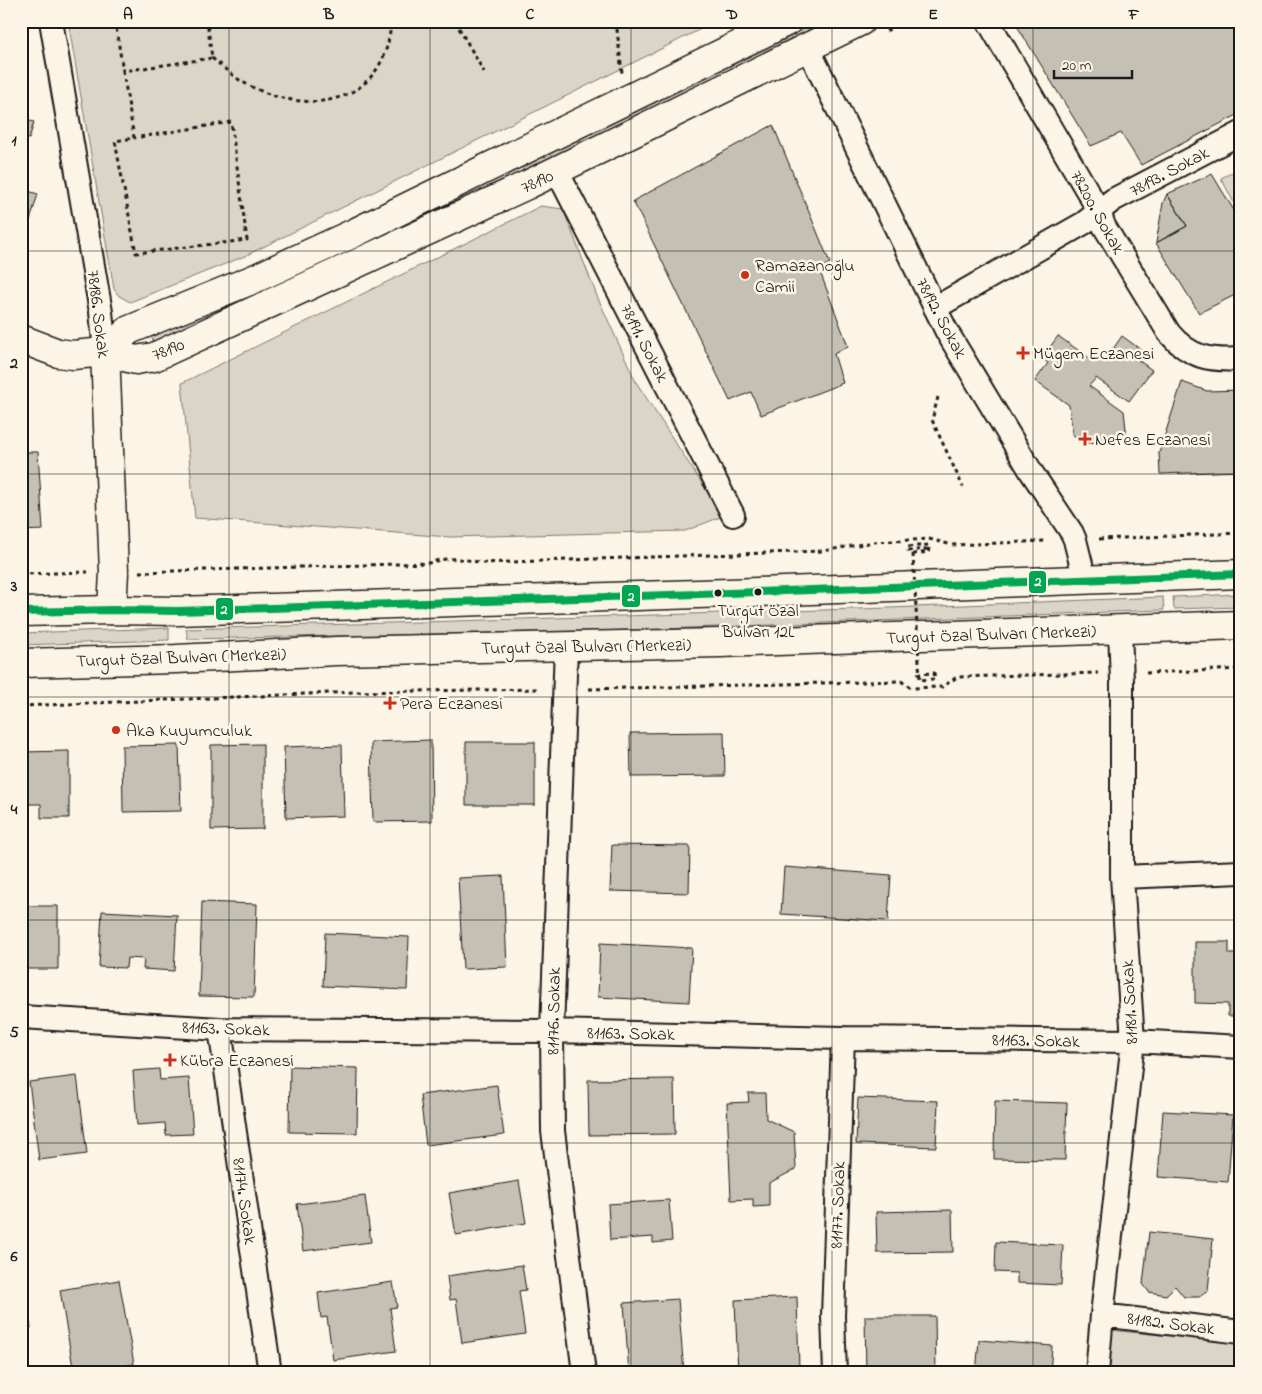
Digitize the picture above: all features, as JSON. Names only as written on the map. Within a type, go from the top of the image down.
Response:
[{"type":"main road","name":"78190","points":[[105,352],[129,330],[254,279],[346,237],[788,21]]},
{"type":"main road","name":"78190","points":[[105,352],[136,360],[154,357],[557,171],[861,21]]},
{"type":"main road","points":[[21,339],[58,353],[73,355],[105,352]]},
{"type":"main road","name":"78186. Sokak","points":[[105,352],[114,572],[112,610]]},
{"type":"main road","points":[[21,612],[178,610],[1241,574]]},
{"type":"main road","name":"Turgut Özal Bulvarı (Merkezi)","points":[[21,663],[176,659],[336,651],[566,648],[1241,625]]},
{"type":"street","name":"78186. Sokak","points":[[51,21],[101,312],[105,352]]},
{"type":"street","name":"78200. Sokak","points":[[988,21],[1098,211],[1104,226],[1178,344],[1199,356],[1214,359],[1241,360]]},
{"type":"street","name":"78192. Sokak","points":[[808,48],[947,332],[1032,473],[1072,533],[1085,580]]},
{"type":"street","name":"78193. Sokak","points":[[935,308],[1084,223],[1113,200],[1241,133]]},
{"type":"street","name":"78191. Sokak","points":[[557,171],[733,515]]},
{"type":"street","name":"81181. Sokak","points":[[1097,1373],[1133,1041],[1122,877],[1122,681],[1120,630]]},
{"type":"street","name":"81176. Sokak","points":[[566,648],[552,1031],[553,1130],[584,1373]]},
{"type":"street","points":[[1122,877],[1241,872]]},
{"type":"street","name":"81163. Sokak","points":[[21,1017],[220,1029],[552,1031],[843,1038],[1133,1041],[1241,1047]]},
{"type":"street","name":"81174. Sokak","points":[[220,1029],[270,1373]]},
{"type":"street","name":"81177. Sokak","points":[[835,1373],[833,1316],[843,1038]]},
{"type":"street","name":"81182. Sokak","points":[[1102,1315],[1241,1332]]},
{"type":"path","points":[[115,21],[134,138]]},
{"type":"path","points":[[207,21],[212,58],[235,77],[253,87],[274,95],[298,101],[320,102],[360,88],[375,74],[386,51],[390,21]]},
{"type":"path","points":[[455,21],[484,72]]},
{"type":"path","points":[[616,21],[622,73]]},
{"type":"path","points":[[123,71],[212,58]]},
{"type":"path","points":[[231,122],[247,240],[136,253],[115,142],[134,138],[231,122]]},
{"type":"path","points":[[938,397],[932,420],[963,487]]},
{"type":"path","points":[[1094,539],[1241,533]]},
{"type":"path","points":[[135,572],[429,563],[440,559],[460,558],[483,563],[804,552],[822,551],[874,542],[929,539],[952,545],[1048,541]]},
{"type":"path","points":[[918,674],[926,673],[934,673],[935,679],[920,680],[920,670],[914,583],[913,554],[929,552],[929,545],[908,546],[908,551],[928,549]]},
{"type":"path","points":[[21,574],[92,572]]},
{"type":"path","points":[[1141,673],[1241,669]]},
{"type":"path","points":[[589,689],[901,681],[911,688],[942,687],[957,677],[1104,673]]},
{"type":"path","points":[[21,706],[354,692],[543,689]]},
{"type":"shaded area","points":[[68,21],[717,21],[245,256],[130,302],[119,296],[114,289]]},
{"type":"shaded area","points":[[807,28],[810,33],[524,171],[522,166]]},
{"type":"shaded area","points":[[1241,168],[1241,216],[1221,178]]},
{"type":"shaded area","points":[[516,170],[518,173],[382,239],[153,341],[151,335],[411,220]]},
{"type":"shaded area","points":[[541,206],[563,209],[597,296],[636,382],[723,516],[685,531],[450,537],[195,518],[182,383]]},
{"type":"shaded area","points":[[1241,594],[1241,607],[1174,609],[1173,597]]},
{"type":"shaded area","points":[[1163,597],[1164,610],[636,630],[188,639],[186,629],[890,608]]},
{"type":"shaded area","points":[[169,628],[169,640],[21,645],[21,633]]},
{"type":"shaded area","points":[[1110,1330],[1241,1343],[1241,1373],[1110,1373]]},
{"type":"building","points":[[1014,21],[1241,21],[1241,113],[1141,165],[1121,133],[1091,146]]},
{"type":"building","points":[[21,119],[34,122],[29,139],[21,137]]},
{"type":"building","name":"Ramazanoğlu Camii","points":[[773,125],[830,263],[819,269],[848,346],[834,354],[843,383],[761,415],[751,392],[730,401],[633,201]]},
{"type":"building","points":[[1212,174],[1241,222],[1241,292],[1199,313],[1156,243],[1187,226],[1167,194]]},
{"type":"building","points":[[1241,174],[1241,192],[1234,178]]},
{"type":"building","points":[[21,189],[38,194],[21,250]]},
{"type":"building","points":[[1167,194],[1187,226],[1156,243],[1163,203]]},
{"type":"building","points":[[1058,336],[1095,362],[1101,355],[1106,359],[1122,336],[1144,352],[1138,360],[1152,370],[1129,401],[1096,378],[1089,386],[1124,411],[1127,439],[1087,443],[1086,435],[1073,436],[1069,405],[1035,381],[1048,363],[1042,358]]},
{"type":"building","points":[[1182,382],[1207,391],[1241,390],[1241,471],[1160,474],[1159,453]]},
{"type":"building","points":[[21,452],[38,452],[43,530],[21,531]]},
{"type":"building","points":[[724,732],[725,776],[631,777],[630,733]]},
{"type":"building","points":[[431,740],[432,821],[373,822],[371,742]]},
{"type":"building","points":[[466,742],[535,742],[535,805],[466,805]]},
{"type":"building","points":[[263,744],[263,829],[211,830],[211,745]]},
{"type":"building","points":[[179,745],[181,811],[123,812],[122,746]]},
{"type":"building","points":[[342,745],[344,816],[286,818],[284,747]]},
{"type":"building","points":[[69,751],[69,818],[41,818],[41,804],[21,804],[21,752]]},
{"type":"building","points":[[612,845],[690,846],[689,893],[610,891]]},
{"type":"building","points":[[784,867],[891,875],[888,921],[781,914]]},
{"type":"building","points":[[503,876],[507,967],[463,969],[458,878]]},
{"type":"building","points":[[202,902],[257,904],[254,997],[199,996]]},
{"type":"building","points":[[21,906],[58,906],[58,969],[21,969]]},
{"type":"building","points":[[102,911],[177,915],[174,971],[143,969],[144,959],[127,958],[126,968],[99,967]]},
{"type":"building","points":[[325,933],[409,937],[407,990],[323,986]]},
{"type":"building","points":[[1195,942],[1229,942],[1229,954],[1241,954],[1241,1016],[1228,1016],[1228,1004],[1195,1003]]},
{"type":"building","points":[[600,943],[692,948],[689,1002],[598,997]]},
{"type":"building","points":[[290,1066],[358,1068],[357,1133],[289,1132]]},
{"type":"building","points":[[159,1069],[160,1080],[189,1078],[193,1134],[166,1135],[165,1123],[137,1125],[133,1071]]},
{"type":"building","points":[[77,1076],[87,1154],[39,1160],[29,1082]]},
{"type":"building","points":[[674,1079],[675,1134],[589,1135],[588,1080]]},
{"type":"building","points":[[497,1085],[504,1135],[426,1145],[420,1095]]},
{"type":"building","points":[[748,1093],[765,1093],[766,1119],[794,1132],[796,1169],[769,1183],[769,1206],[753,1207],[753,1199],[731,1200],[727,1103],[749,1102]]},
{"type":"building","points":[[858,1098],[938,1101],[936,1147],[856,1144]]},
{"type":"building","points":[[995,1101],[1067,1103],[1065,1160],[994,1159]]},
{"type":"building","points":[[1163,1111],[1233,1115],[1228,1182],[1158,1177]]},
{"type":"building","points":[[519,1181],[526,1223],[456,1235],[449,1193]]},
{"type":"building","points":[[365,1196],[371,1242],[303,1251],[297,1204]]},
{"type":"building","points":[[669,1200],[672,1241],[653,1243],[653,1237],[610,1240],[608,1204]]},
{"type":"building","points":[[952,1210],[953,1252],[877,1253],[876,1212]]},
{"type":"building","points":[[1149,1232],[1213,1239],[1208,1291],[1199,1297],[1184,1297],[1175,1286],[1166,1295],[1149,1292],[1143,1284]]},
{"type":"building","points":[[996,1242],[1063,1245],[1061,1285],[1017,1283],[1017,1273],[995,1272]]},
{"type":"building","points":[[522,1265],[526,1290],[519,1291],[525,1334],[462,1343],[456,1299],[450,1300],[447,1276]]},
{"type":"building","points":[[21,1274],[31,1328],[21,1329]]},
{"type":"building","points":[[119,1280],[134,1364],[74,1373],[60,1290]]},
{"type":"building","points":[[393,1282],[397,1307],[390,1308],[396,1351],[333,1360],[327,1317],[321,1318],[318,1293]]},
{"type":"building","points":[[797,1297],[799,1370],[738,1373],[735,1300]]},
{"type":"building","points":[[678,1299],[684,1373],[629,1373],[624,1303]]},
{"type":"building","points":[[865,1316],[935,1316],[936,1373],[866,1373]]},
{"type":"building","points":[[21,1334],[28,1373],[21,1373]]},
{"type":"building","points":[[979,1340],[1052,1346],[1050,1373],[976,1373]]},
{"type":"transit line","name":"2","points":[[21,612],[178,611],[1241,574]]},
{"type":"place","name":"Ramazanoğlu Camii","points":[[745,275]]},
{"type":"place","name":"Mügem Eczanesi","points":[[1023,353]]},
{"type":"place","name":"Nefes Eczanesi","points":[[1085,439]]},
{"type":"place","name":"Turgut Özal Bulvarı 12L","points":[[758,592]]},
{"type":"place","name":"Pera Eczanesi","points":[[390,703]]},
{"type":"place","name":"Aka Kuyumculuk","points":[[116,730]]},
{"type":"place","name":"Kübra Eczanesi","points":[[170,1060]]}]
